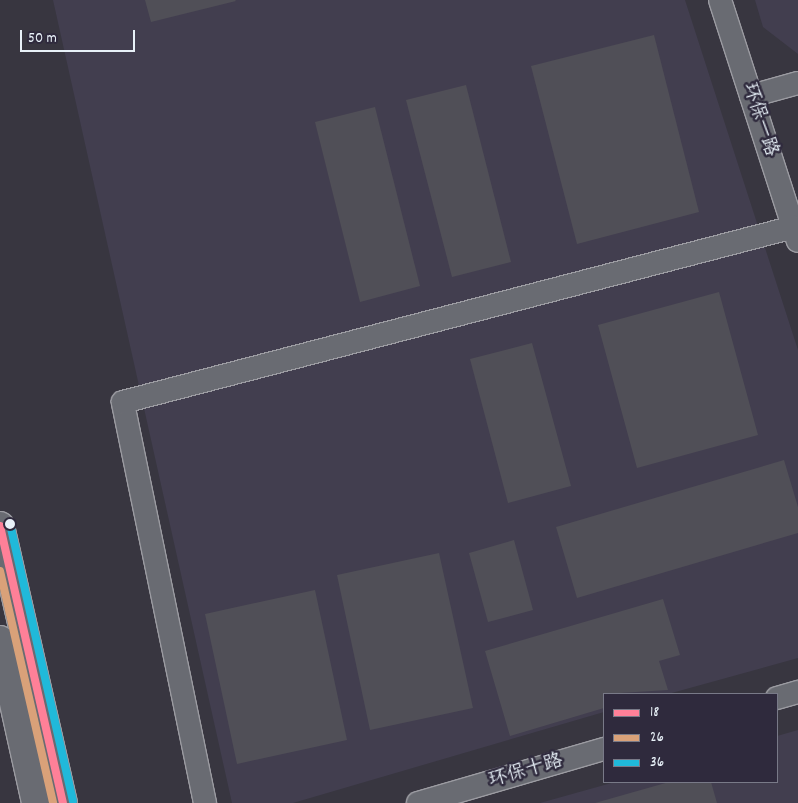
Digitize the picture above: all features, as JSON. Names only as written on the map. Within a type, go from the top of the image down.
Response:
[{"type":"main road","points":[[0,526],[63,803]]},
{"type":"main road","points":[[0,640],[36,803]]},
{"type":"street","name":"环保一路","points":[[720,0],[796,234]]},
{"type":"street","points":[[751,96],[798,83]]},
{"type":"street","points":[[205,803],[123,402],[796,234]]},
{"type":"street","points":[[778,698],[798,692]]},
{"type":"street","name":"环保十路","points":[[418,803],[603,749]]},
{"type":"shaded area","points":[[53,0],[685,0],[798,350],[798,658],[672,693],[603,693],[603,712],[293,803],[232,803]]},
{"type":"shaded area","points":[[755,0],[798,0],[798,54],[763,27]]},
{"type":"shaded area","points":[[798,730],[798,803],[540,803],[611,783],[778,783],[778,736]]},
{"type":"building","points":[[145,0],[235,0],[236,1],[151,22]]},
{"type":"building","points":[[654,35],[699,212],[577,244],[531,66]]},
{"type":"building","points":[[466,85],[511,262],[452,277],[406,100]]},
{"type":"building","points":[[375,107],[420,286],[360,302],[315,122]]},
{"type":"building","points":[[719,292],[758,435],[637,468],[598,325]]},
{"type":"building","points":[[532,343],[571,486],[508,503],[470,359]]},
{"type":"building","points":[[784,460],[798,507],[798,533],[577,598],[556,527]]},
{"type":"building","points":[[514,540],[533,610],[488,622],[469,553]]},
{"type":"building","points":[[439,553],[473,708],[370,730],[337,575]]},
{"type":"building","points":[[315,590],[347,740],[237,764],[205,614]]},
{"type":"building","points":[[663,599],[680,655],[659,661],[668,690],[603,693],[603,708],[510,736],[485,651]]},
{"type":"building","points":[[665,783],[711,783],[717,803],[595,803]]},
{"type":"transit line","name":"36","points":[[10,524],[73,801]]},
{"type":"transit line","name":"18","points":[[0,526],[63,803]]},
{"type":"transit line","name":"26","points":[[0,571],[53,803]]}]
